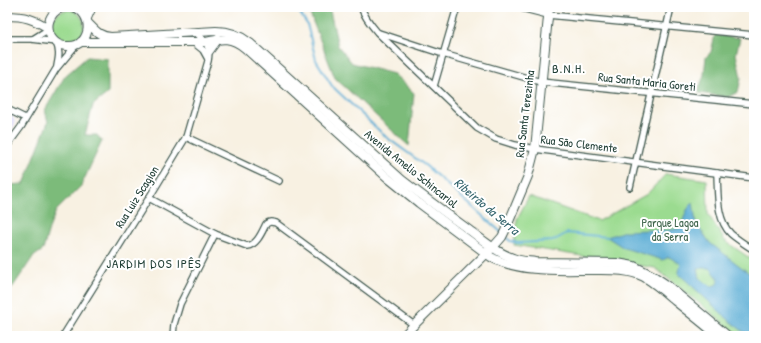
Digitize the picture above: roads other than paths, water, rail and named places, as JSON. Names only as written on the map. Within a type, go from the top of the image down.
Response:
[{"type":"main road","points":[[56,42],[52,38],[49,29],[49,22],[51,16],[55,12],[64,7]]},
{"type":"main road","name":"Avenida Amelio Schincariol","points":[[73,7],[81,10],[87,21],[100,34],[111,37],[224,31],[237,34],[244,38],[402,180],[494,248],[514,259],[535,262],[616,262],[634,266],[652,275],[667,286],[728,336]]},
{"type":"main road","points":[[79,43],[87,33],[87,21],[92,7]]},
{"type":"main road","name":"Rua Santa Terezinha","points":[[403,336],[488,256],[502,236],[528,176],[535,149],[548,11]]},
{"type":"main road","points":[[7,16],[19,16],[35,20],[49,29]]},
{"type":"main road","points":[[209,51],[218,39]]},
{"type":"main road","name":"Avenida Amelio Schincariol","points":[[56,42],[64,46],[71,46],[79,43],[206,42],[218,39],[229,39],[240,44],[388,178],[488,256],[499,262],[537,269],[625,271],[644,277],[661,288],[718,336]]},
{"type":"street","name":"Rua São Clemente","points":[[361,7],[362,11],[377,32],[477,128],[496,139],[535,149],[754,178]]},
{"type":"street","points":[[434,86],[457,7]]},
{"type":"street","points":[[517,7],[666,26],[754,35]]},
{"type":"street","points":[[630,187],[671,7]]},
{"type":"street","points":[[32,39],[49,29]]},
{"type":"street","points":[[195,32],[206,42],[209,51]]},
{"type":"street","name":"Rua Santa Maria Goreti","points":[[377,32],[443,54],[541,82],[754,104]]},
{"type":"street","points":[[7,39],[32,39],[56,42],[59,49],[59,55],[56,69]]},
{"type":"street","points":[[192,42],[204,50],[208,61]]},
{"type":"street","points":[[7,146],[21,127],[25,118],[56,69],[79,43]]},
{"type":"street","name":"Rua Luiz Scagion","points":[[63,336],[186,137],[208,61],[209,51]]},
{"type":"street","points":[[7,109],[25,118]]},
{"type":"street","points":[[186,137],[279,181]]},
{"type":"street","points":[[718,173],[719,206],[722,220],[730,233],[754,250]]},
{"type":"street","points":[[149,198],[215,234],[247,246],[254,244],[266,224],[269,222],[276,223],[414,326]]},
{"type":"street","points":[[173,336],[174,324],[180,304],[215,234]]},
{"type":"water","points":[[693,202],[696,223],[710,243],[754,277],[754,336],[749,336],[731,322],[678,273],[681,264],[669,257],[663,260],[624,248],[607,237],[625,231],[664,231],[680,228],[687,210]],"holes":[[[698,268],[710,268],[719,279],[717,284],[711,287],[700,278]]]},
{"type":"waterway","name":"Ribeirão da Serra","points":[[296,7],[307,24],[316,60],[332,86],[386,137],[426,166],[502,233]]},
{"type":"waterway","name":"Ribeirão da Serra","points":[[505,236],[510,241],[518,243],[553,241],[567,233],[608,237]]},
{"type":"district","name":"B.N.H.","points":[[569,68]]},
{"type":"district","name":"JARDIM DOS IPÊS","points":[[154,263]]},
{"type":"park label","name":"Parque Lagoa da Serra","points":[[670,230]]}]
